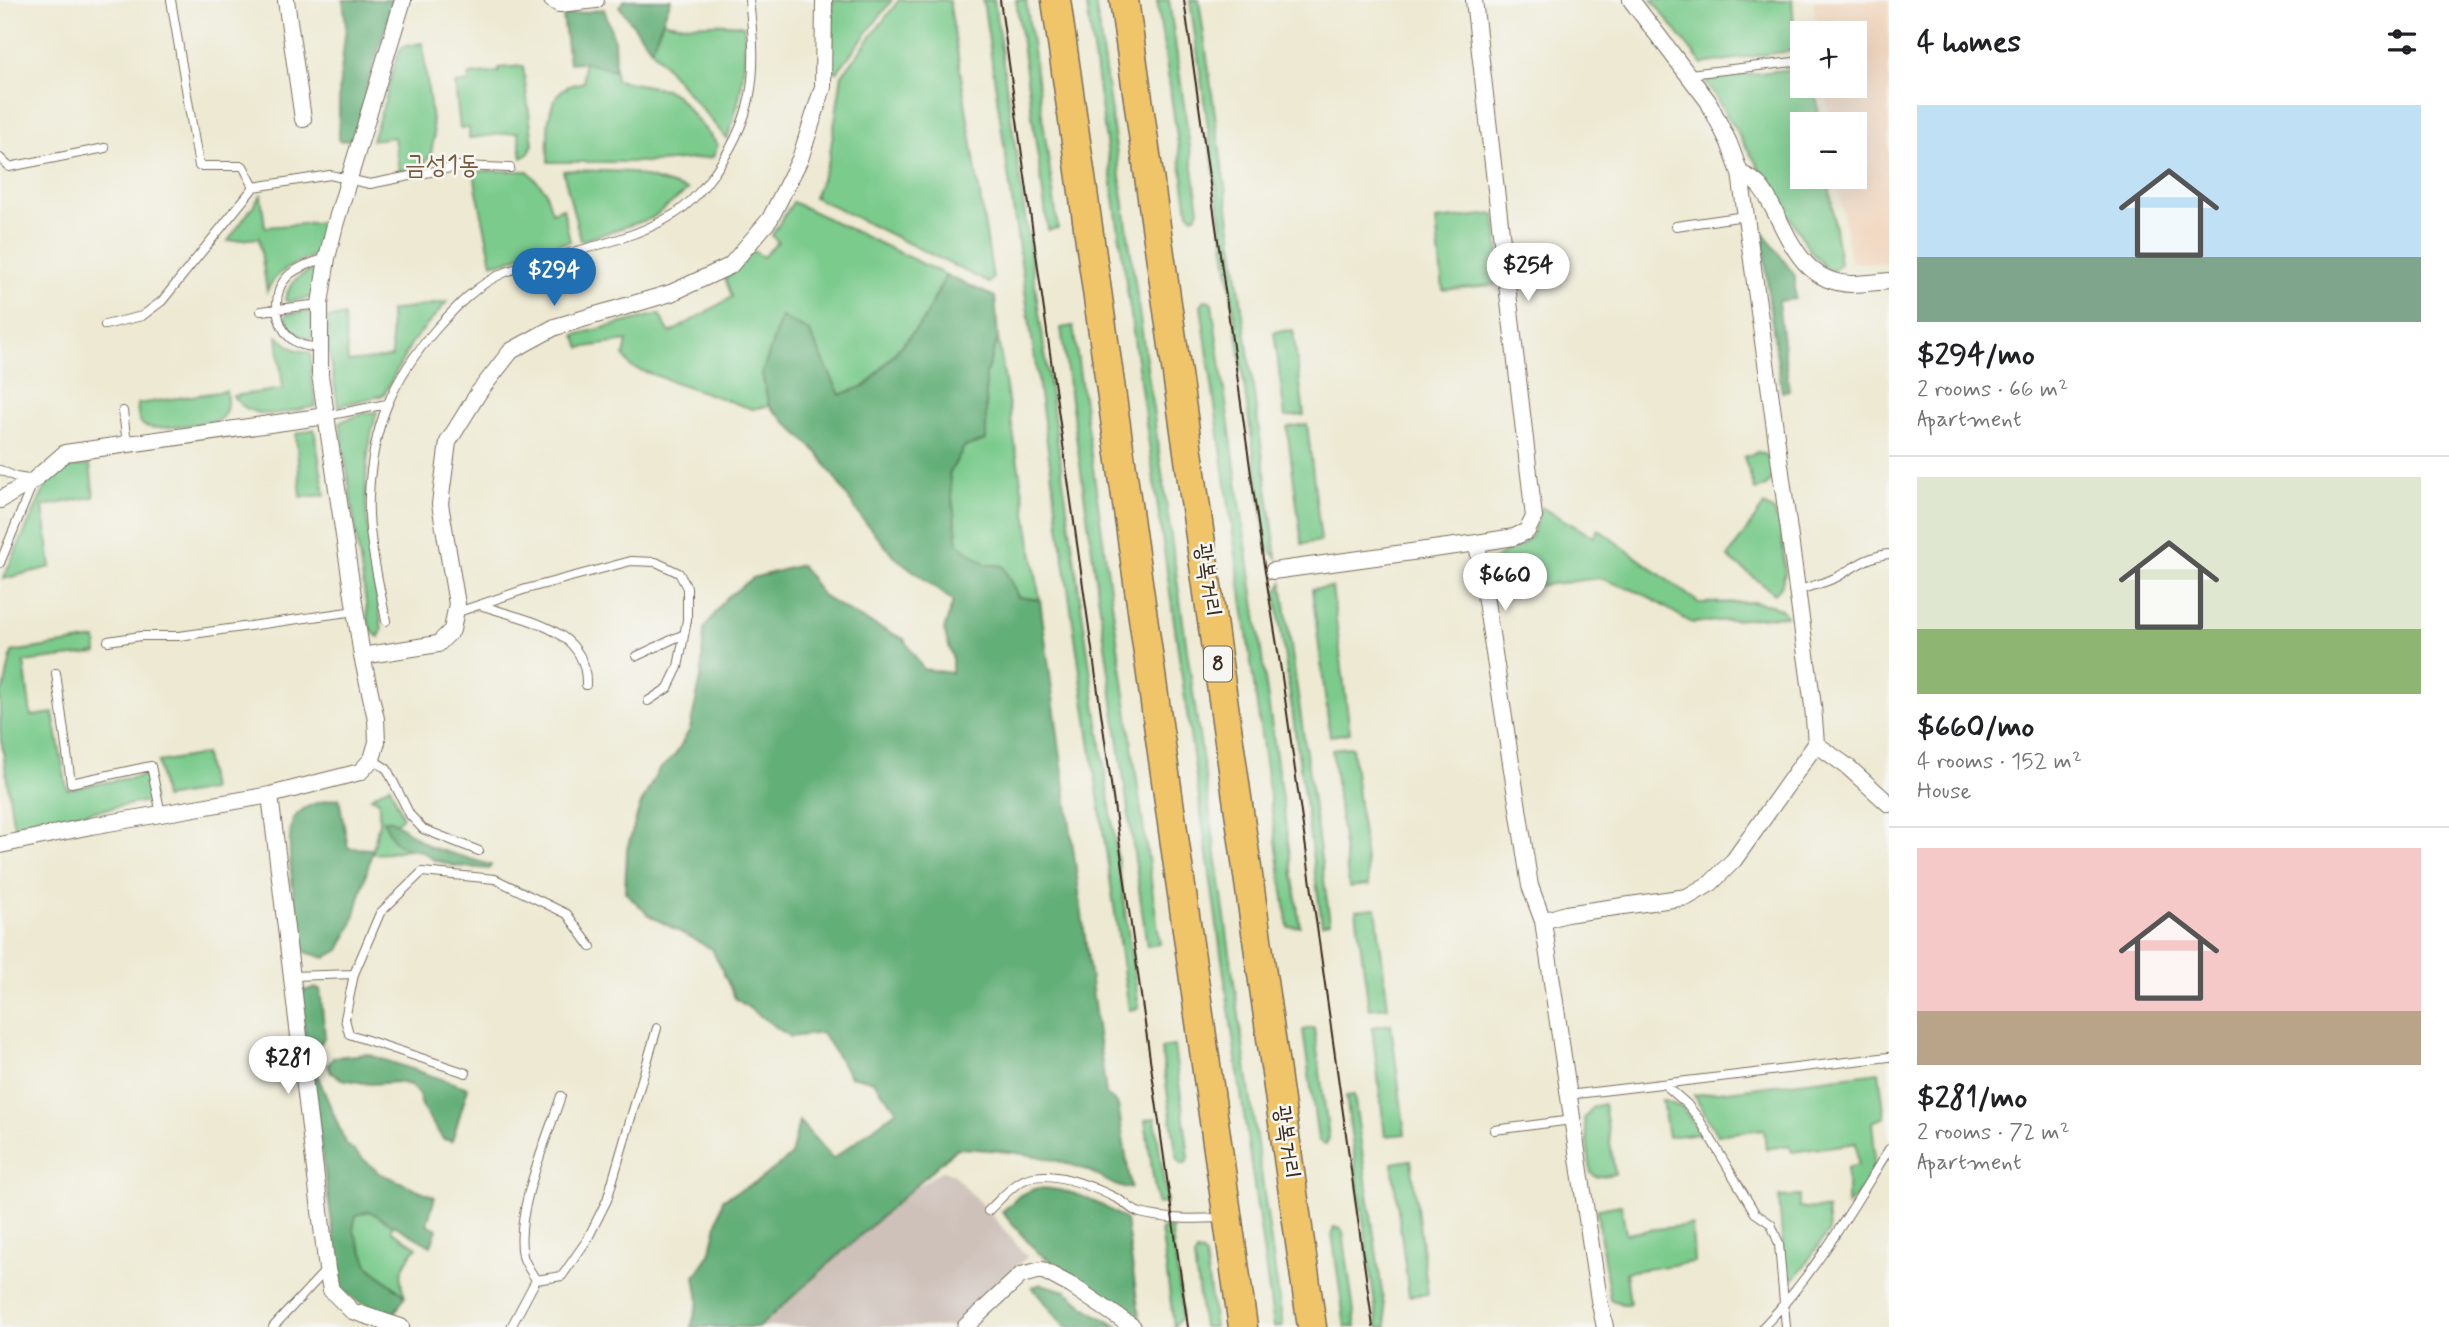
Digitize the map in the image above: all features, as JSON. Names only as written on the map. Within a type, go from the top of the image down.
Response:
[{"type":"highway","points":[[1056,0],[1243,1327]]},
{"type":"highway","name":"광복거리","points":[[1124,0],[1312,1327]]},
{"type":"street","points":[[286,0],[303,119]]},
{"type":"street","points":[[0,845],[270,795],[359,772],[372,759],[377,742],[376,719],[362,656],[320,375],[320,304],[327,258],[403,0]]},
{"type":"street","points":[[552,0],[559,4],[596,0]]},
{"type":"street","points":[[362,656],[438,644],[452,630],[457,604],[440,504],[447,442],[479,392],[511,351],[555,327],[671,293],[730,266],[770,219],[800,159],[823,87],[824,0]]},
{"type":"street","points":[[1273,572],[1514,537],[1527,531],[1534,517],[1474,0]]},
{"type":"street","points":[[1543,920],[1566,914],[1687,897],[1711,883],[1734,860],[1816,744],[1740,173],[1729,143],[1708,102],[1631,0]]},
{"type":"street","points":[[1740,173],[1755,179],[1766,193],[1800,260],[1823,278],[1850,284],[1889,281]]},
{"type":"street","points":[[0,500],[34,480],[65,453],[326,416]]},
{"type":"street","points":[[1477,543],[1530,886],[1543,920],[1598,1300],[1605,1327]]},
{"type":"street","points":[[1816,744],[1889,804]]},
{"type":"street","points":[[270,795],[331,1290],[352,1311],[401,1327]]},
{"type":"street","points":[[965,1327],[1021,1275],[1042,1270],[1072,1286],[1133,1327]]},
{"type":"lane","points":[[171,0],[199,166],[243,166],[254,187]]},
{"type":"lane","points":[[386,621],[371,533],[369,497],[376,438],[387,404],[410,359],[454,309],[476,289],[504,273],[639,231],[673,216],[701,191],[725,159],[746,114],[754,47],[749,0]]},
{"type":"lane","points":[[1689,74],[1790,62]]},
{"type":"lane","points":[[0,158],[9,167],[105,148]]},
{"type":"lane","points":[[105,325],[142,316],[162,301],[254,187],[330,175],[370,184],[460,166],[510,168]]},
{"type":"lane","points":[[1676,226],[1745,216]]},
{"type":"lane","points":[[320,348],[306,346],[286,334],[279,321],[278,309],[280,288],[288,276],[309,263],[327,258]]},
{"type":"lane","points":[[261,311],[320,304]]},
{"type":"lane","points":[[326,416],[387,404]]},
{"type":"lane","points":[[123,411],[127,443]]},
{"type":"lane","points":[[0,470],[16,477],[34,480],[0,563]]},
{"type":"lane","points":[[0,509],[10,503],[15,492]]},
{"type":"lane","points":[[1796,591],[1838,577],[1858,563],[1877,555],[1889,554]]},
{"type":"lane","points":[[455,613],[526,589],[631,561],[656,562],[679,573],[687,588],[684,634],[678,667],[668,688],[648,701]]},
{"type":"lane","points":[[480,605],[552,628],[576,648],[587,670],[586,685]]},
{"type":"lane","points":[[108,641],[141,636],[179,636],[355,611]]},
{"type":"lane","points":[[637,656],[684,634]]},
{"type":"lane","points":[[56,673],[71,783],[151,766],[161,814]]},
{"type":"lane","points":[[372,759],[387,769],[411,815],[422,829],[479,851]]},
{"type":"lane","points":[[466,1073],[349,1034],[345,1019],[354,974],[380,913],[422,872],[475,875],[495,879],[567,914],[592,947]]},
{"type":"lane","points":[[292,976],[354,974]]},
{"type":"lane","points":[[536,1280],[562,1276],[587,1240],[607,1200],[657,1028]]},
{"type":"lane","points":[[1568,1096],[1889,1057]]},
{"type":"lane","points":[[1664,1084],[1687,1104],[1699,1119],[1755,1213],[1771,1224],[1779,1244],[1786,1327]]},
{"type":"lane","points":[[536,1280],[524,1258],[524,1210],[561,1096]]},
{"type":"lane","points":[[1494,1130],[1572,1120]]},
{"type":"lane","points":[[1763,1327],[1783,1307],[1857,1204],[1889,1149]]},
{"type":"lane","points":[[988,1211],[1021,1181],[1035,1176],[1065,1179],[1097,1188],[1125,1202],[1137,1213],[1185,1219],[1228,1218]]},
{"type":"lane","points":[[273,1327],[327,1269]]},
{"type":"lane","points":[[511,1327],[536,1280]]},
{"type":"shaded area","points":[[1813,0],[1889,0],[1889,264],[1850,262],[1840,189],[1867,189],[1867,112],[1829,112],[1827,98],[1867,98],[1867,21],[1816,21]]},
{"type":"shaded area","points":[[941,1171],[952,1173],[1027,1257],[951,1327],[761,1327],[910,1191]]},
{"type":"green space","points":[[343,0],[394,0],[366,90],[356,139],[339,141],[339,90],[346,26]]},
{"type":"green space","points":[[625,0],[671,0],[651,49],[619,6]]},
{"type":"green space","points":[[833,0],[892,0],[837,72],[831,68]]},
{"type":"green space","points":[[899,0],[949,0],[993,278],[989,283],[814,197],[829,160],[842,75]]},
{"type":"green space","points":[[983,0],[994,0],[1139,1008],[1129,1010]]},
{"type":"green space","points":[[1016,0],[1026,0],[1058,228],[1048,230]]},
{"type":"green space","points":[[1086,0],[1095,0],[1283,1327],[1274,1327]]},
{"type":"green space","points":[[1157,0],[1169,0],[1199,210],[1193,217],[1188,212]]},
{"type":"green space","points":[[1190,0],[1199,0],[1277,558],[1267,547]]},
{"type":"green space","points":[[1652,0],[1792,0],[1794,21],[1790,21],[1790,51],[1702,64]]},
{"type":"green space","points":[[604,9],[614,39],[615,70],[583,62],[569,63],[563,16]]},
{"type":"green space","points":[[663,21],[683,25],[744,26],[742,83],[727,139],[651,49]]},
{"type":"green space","points":[[422,43],[434,136],[431,154],[421,168],[399,171],[394,137],[372,140],[397,56],[402,47]]},
{"type":"green space","points":[[583,62],[615,70],[616,80],[665,89],[677,96],[718,145],[713,157],[660,162],[548,162],[549,121],[554,100],[569,86],[584,82]]},
{"type":"green space","points":[[523,66],[533,144],[529,153],[522,158],[518,132],[469,138],[469,128],[460,128],[455,84],[469,82],[469,75]]},
{"type":"green space","points":[[1790,69],[1790,98],[1817,98],[1818,112],[1790,112],[1790,189],[1830,189],[1840,264],[1833,271],[1827,269],[1811,252],[1705,80]]},
{"type":"green space","points":[[478,171],[528,171],[545,190],[552,212],[563,208],[570,241],[526,253],[505,262],[492,263],[476,186],[475,176]]},
{"type":"green space","points":[[563,171],[630,172],[688,190],[652,218],[581,241]]},
{"type":"green space","points":[[261,195],[265,227],[327,222],[317,254],[282,272],[267,291],[259,238],[228,241]]},
{"type":"green space","points":[[793,202],[946,275],[924,320],[867,385],[840,395],[809,331],[781,317],[762,374],[769,406],[752,409],[631,367],[624,356],[627,341],[580,348],[575,335],[659,314],[670,333],[732,297],[725,278],[753,251],[763,257],[778,242],[772,235]]},
{"type":"green space","points":[[1495,214],[1502,284],[1443,290],[1436,220]]},
{"type":"green space","points":[[1763,232],[1795,276],[1795,299],[1778,301],[1789,390],[1782,392],[1769,302]]},
{"type":"green space","points":[[319,268],[314,297],[287,302],[285,299],[293,282],[301,275]]},
{"type":"green space","points":[[946,275],[995,297],[998,338],[986,373],[986,440],[964,447],[949,474],[958,544],[986,564],[1003,566],[1018,597],[1040,600],[1106,1094],[1118,1105],[1131,1188],[1119,1187],[1092,1172],[1055,1160],[957,1148],[759,1327],[691,1327],[699,1301],[695,1276],[710,1254],[723,1199],[758,1181],[791,1156],[799,1121],[833,1159],[897,1110],[873,1081],[850,1076],[822,1033],[790,1037],[735,998],[712,949],[650,916],[625,892],[627,849],[640,806],[658,771],[676,754],[690,729],[701,677],[704,629],[725,599],[753,578],[801,565],[823,596],[904,639],[923,669],[952,673],[952,656],[944,630],[953,601],[895,557],[863,520],[818,453],[769,406],[762,374],[781,317],[809,331],[840,395],[867,385],[924,320]]},
{"type":"green space","points":[[1204,300],[1212,304],[1300,926],[1288,927],[1201,306]]},
{"type":"green space","points":[[447,302],[412,342],[384,395],[338,406],[328,344],[328,318],[344,316],[348,362],[392,357],[390,311]]},
{"type":"green space","points":[[312,311],[310,341],[292,330],[285,317],[287,314]]},
{"type":"green space","points":[[1073,326],[1160,944],[1147,946],[1061,328]]},
{"type":"green space","points":[[1293,330],[1304,415],[1285,417],[1274,332]]},
{"type":"green space","points":[[277,336],[294,349],[311,353],[311,376],[316,406],[282,413],[260,413],[241,405],[233,396],[283,389]]},
{"type":"green space","points":[[998,338],[1040,600],[1018,597],[1003,566],[986,564],[958,544],[949,474],[964,447],[986,440],[986,373]]},
{"type":"green space","points":[[226,391],[226,408],[217,421],[157,428],[143,425],[139,418],[137,404]]},
{"type":"green space","points":[[377,412],[370,440],[366,494],[370,548],[382,630],[379,637],[372,631],[368,617],[340,422],[365,413]]},
{"type":"green space","points":[[1307,424],[1321,541],[1302,544],[1287,427]]},
{"type":"green space","points":[[314,429],[325,495],[301,497],[296,434]]},
{"type":"green space","points":[[1757,452],[1768,457],[1774,471],[1766,486],[1755,490],[1744,457]]},
{"type":"green space","points":[[90,465],[94,497],[43,506],[51,567],[3,579],[50,477],[59,468]]},
{"type":"green space","points":[[1764,505],[1774,511],[1782,535],[1785,573],[1775,594],[1728,557]]},
{"type":"green space","points":[[1541,507],[1594,537],[1598,529],[1699,603],[1755,602],[1771,605],[1787,616],[1692,623],[1641,593],[1600,578],[1528,587],[1490,579],[1488,568],[1493,561],[1531,536]]},
{"type":"green space","points":[[1282,583],[1330,922],[1322,924],[1277,602],[1277,592]]},
{"type":"green space","points":[[1332,587],[1350,733],[1330,736],[1312,589]]},
{"type":"green space","points":[[96,639],[97,653],[24,662],[31,716],[53,713],[67,789],[148,775],[153,800],[69,816],[18,832],[13,822],[0,730],[0,694],[5,685],[12,652]]},
{"type":"green space","points":[[1352,747],[1369,885],[1349,887],[1332,749]]},
{"type":"green space","points":[[205,754],[211,790],[164,798],[158,762]]},
{"type":"green space","points":[[390,786],[403,817],[395,823],[390,820],[394,841],[406,849],[372,854],[379,823],[379,801],[371,797]]},
{"type":"green space","points":[[339,798],[348,848],[373,849],[352,925],[339,950],[325,958],[305,952],[300,941],[290,857],[291,826],[295,817],[304,809],[316,803]]},
{"type":"green space","points":[[383,820],[391,820],[430,847],[491,865],[489,869],[455,866],[434,860],[422,851],[406,849],[394,841]]},
{"type":"green space","points":[[1376,908],[1388,1007],[1369,1009],[1356,910]]},
{"type":"green space","points":[[314,988],[320,989],[325,1036],[315,1053],[313,1065],[346,1144],[379,1173],[435,1197],[427,1224],[437,1229],[431,1246],[369,1211],[356,1215],[353,1229],[369,1267],[405,1296],[394,1314],[358,1301],[341,1286],[299,996]]},
{"type":"green space","points":[[1391,1024],[1405,1134],[1385,1136],[1372,1027]]},
{"type":"green space","points":[[1314,1028],[1329,1138],[1326,1144],[1318,1140],[1303,1030]]},
{"type":"green space","points":[[1174,1046],[1189,1156],[1186,1163],[1182,1164],[1177,1158],[1161,1048]]},
{"type":"green space","points":[[367,1054],[468,1088],[452,1141],[443,1139],[423,1109],[419,1095],[410,1085],[397,1082],[370,1084],[342,1079],[331,1073],[328,1065],[334,1057]]},
{"type":"green space","points":[[1879,1072],[1885,1117],[1872,1122],[1873,1168],[1865,1186],[1847,1205],[1847,1168],[1858,1165],[1856,1143],[1792,1152],[1789,1145],[1766,1149],[1764,1129],[1717,1135],[1694,1095]]},
{"type":"green space","points":[[1354,1095],[1387,1327],[1378,1327],[1346,1096]]},
{"type":"green space","points":[[1662,1100],[1683,1108],[1700,1133],[1668,1137]]},
{"type":"green space","points":[[1604,1104],[1615,1174],[1596,1177],[1591,1173],[1584,1118],[1593,1107]]},
{"type":"green space","points":[[1155,1118],[1167,1203],[1157,1204],[1145,1120]]},
{"type":"green space","points":[[1411,1160],[1428,1294],[1409,1296],[1392,1163]]},
{"type":"green space","points":[[1037,1188],[1083,1197],[1126,1220],[1140,1321],[1036,1251],[1002,1212],[1020,1195]]},
{"type":"green space","points":[[1799,1196],[1799,1208],[1827,1209],[1829,1231],[1796,1277],[1785,1279],[1779,1197]]},
{"type":"green space","points":[[1621,1205],[1626,1234],[1692,1225],[1694,1262],[1626,1272],[1630,1304],[1610,1299],[1597,1213],[1598,1209]]},
{"type":"green space","points":[[369,1211],[392,1223],[392,1231],[417,1247],[402,1270],[401,1282],[405,1296],[369,1267],[353,1229],[356,1215]]},
{"type":"green space","points":[[1171,1227],[1182,1309],[1181,1318],[1174,1327],[1161,1229]]},
{"type":"green space","points":[[1334,1227],[1343,1232],[1356,1327],[1345,1327],[1332,1233]]},
{"type":"green space","points":[[1197,1252],[1205,1256],[1215,1327],[1203,1327],[1194,1258]]},
{"type":"green space","points":[[1041,1284],[1066,1291],[1093,1313],[1119,1327],[1065,1327],[1032,1287]]},
{"type":"tram line","points":[[1000,0],[1188,1327]]},
{"type":"tram line","points":[[1184,0],[1373,1327]]},
{"type":"district","name":"금성1동","points":[[442,166]]}]
